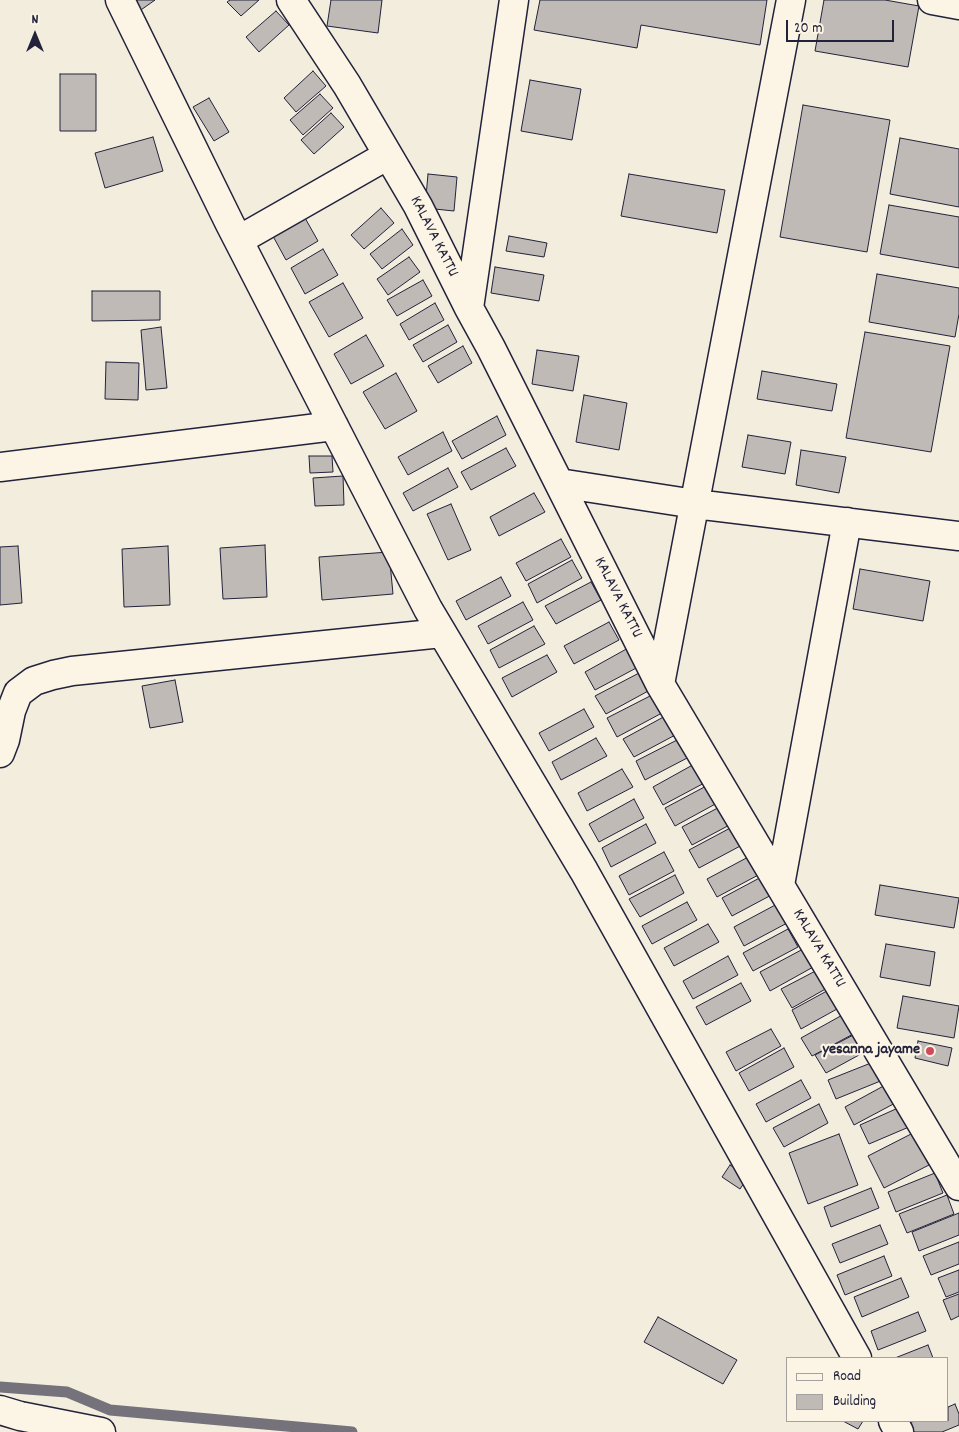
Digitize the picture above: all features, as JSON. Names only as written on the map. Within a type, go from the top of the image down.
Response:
[{"type":"street","points":[[120,0],[239,240],[428,608],[584,871],[856,1357]]},
{"type":"street","name":"KALAVA KATTU","points":[[291,0],[347,84],[418,206],[660,684],[959,1186]]},
{"type":"street","points":[[469,308],[514,0]]},
{"type":"street","points":[[660,684],[791,0]]},
{"type":"street","points":[[932,0],[959,5]]},
{"type":"street","points":[[239,240],[388,155]]},
{"type":"street","points":[[0,467],[334,426]]},
{"type":"street","points":[[559,483],[695,504],[959,536]]},
{"type":"street","points":[[780,885],[847,522]]},
{"type":"street","points":[[0,753],[5,740],[11,711],[18,693],[34,681],[53,675],[72,671],[442,633]]},
{"type":"street","points":[[0,1410],[20,1416],[101,1432]]},
{"type":"building","points":[[130,0],[155,0],[138,12]]},
{"type":"building","points":[[230,0],[259,0],[241,16],[227,2]]},
{"type":"building","points":[[331,0],[382,0],[378,33],[327,26]]},
{"type":"building","points":[[540,0],[767,0],[760,45],[641,25],[637,48],[534,30]]},
{"type":"building","points":[[824,0],[885,0],[919,6],[908,67],[815,51]]},
{"type":"building","points":[[276,11],[289,25],[259,52],[246,37]]},
{"type":"building","points":[[313,71],[326,86],[296,112],[284,98]]},
{"type":"building","points":[[60,74],[96,74],[96,131],[60,131]]},
{"type":"building","points":[[530,80],[581,89],[572,140],[521,131]]},
{"type":"building","points":[[320,94],[333,108],[303,135],[290,120]]},
{"type":"building","points":[[209,98],[229,132],[214,141],[193,107]]},
{"type":"building","points":[[803,105],[890,120],[867,252],[780,237]]},
{"type":"building","points":[[331,113],[344,127],[314,154],[301,140]]},
{"type":"building","points":[[153,137],[163,171],[105,188],[95,153]]},
{"type":"building","points":[[900,138],[959,149],[959,207],[890,194]]},
{"type":"building","points":[[428,174],[457,177],[454,211],[425,208]]},
{"type":"building","points":[[629,174],[725,190],[717,233],[621,216]]},
{"type":"building","points":[[889,205],[959,217],[959,268],[880,254]]},
{"type":"building","points":[[381,208],[394,223],[364,249],[351,235]]},
{"type":"building","points":[[300,209],[318,241],[286,260],[268,227]]},
{"type":"building","points":[[402,229],[413,245],[382,269],[370,254]]},
{"type":"building","points":[[509,236],[547,243],[544,257],[506,251]]},
{"type":"building","points":[[323,249],[338,275],[305,294],[291,268]]},
{"type":"building","points":[[409,257],[420,272],[388,295],[377,279]]},
{"type":"building","points":[[495,267],[544,275],[539,301],[491,293]]},
{"type":"building","points":[[877,274],[959,288],[959,314],[955,337],[869,322]]},
{"type":"building","points":[[423,280],[432,296],[397,316],[387,300]]},
{"type":"building","points":[[343,283],[363,318],[329,337],[309,302]]},
{"type":"building","points":[[92,291],[160,291],[160,320],[92,321]]},
{"type":"building","points":[[435,303],[444,320],[409,340],[400,324]]},
{"type":"building","points":[[448,325],[457,342],[423,362],[413,345]]},
{"type":"building","points":[[161,327],[167,388],[146,390],[141,330]]},
{"type":"building","points":[[865,332],[950,346],[931,452],[846,438]]},
{"type":"building","points":[[366,335],[384,366],[351,384],[334,354]]},
{"type":"building","points":[[463,346],[472,363],[438,383],[428,366]]},
{"type":"building","points":[[537,350],[579,356],[573,391],[532,384]]},
{"type":"building","points":[[106,362],[139,363],[138,400],[105,399]]},
{"type":"building","points":[[762,371],[837,384],[832,411],[757,399]]},
{"type":"building","points":[[396,373],[417,411],[385,429],[363,392]]},
{"type":"building","points":[[584,395],[627,403],[619,450],[576,442]]},
{"type":"building","points":[[497,416],[506,435],[462,459],[452,441]]},
{"type":"building","points":[[443,432],[452,451],[408,475],[398,457]]},
{"type":"building","points":[[748,435],[791,442],[785,474],[742,467]]},
{"type":"building","points":[[506,448],[516,466],[471,490],[461,472]]},
{"type":"building","points":[[801,450],[846,457],[839,493],[796,485]]},
{"type":"building","points":[[309,456],[332,456],[333,472],[310,473]]},
{"type":"building","points":[[448,468],[458,487],[413,511],[403,493]]},
{"type":"building","points":[[343,476],[344,505],[315,506],[313,478]]},
{"type":"building","points":[[534,493],[545,512],[499,536],[490,517]]},
{"type":"building","points":[[451,504],[471,550],[448,560],[427,514]]},
{"type":"building","points":[[561,539],[571,557],[526,581],[516,563]]},
{"type":"building","points":[[265,545],[267,597],[223,599],[220,548]]},
{"type":"building","points":[[18,546],[22,603],[0,605],[0,547]]},
{"type":"building","points":[[168,546],[170,605],[124,607],[122,549]]},
{"type":"building","points":[[389,552],[393,594],[322,600],[319,557]]},
{"type":"building","points":[[572,560],[582,578],[537,603],[528,584]]},
{"type":"building","points":[[860,569],[930,581],[923,621],[853,609]]},
{"type":"building","points":[[501,577],[511,596],[466,620],[456,601]]},
{"type":"building","points":[[591,582],[601,600],[556,624],[545,606]]},
{"type":"building","points":[[523,602],[533,620],[488,644],[478,626]]},
{"type":"building","points":[[609,622],[619,640],[574,664],[564,646]]},
{"type":"building","points":[[534,626],[545,644],[499,668],[490,650]]},
{"type":"building","points":[[630,647],[640,666],[595,690],[585,672]]},
{"type":"building","points":[[547,655],[557,672],[512,697],[502,678]]},
{"type":"building","points":[[641,672],[650,690],[606,714],[595,696]]},
{"type":"building","points":[[175,680],[183,722],[150,728],[142,686]]},
{"type":"building","points":[[652,695],[662,713],[617,737],[607,718]]},
{"type":"building","points":[[584,709],[594,727],[549,751],[539,733]]},
{"type":"building","points":[[669,714],[679,733],[634,757],[623,739]]},
{"type":"building","points":[[596,738],[607,756],[561,780],[552,762]]},
{"type":"building","points":[[681,738],[691,756],[645,780],[636,761]]},
{"type":"building","points":[[698,762],[708,781],[663,805],[653,787]]},
{"type":"building","points":[[622,769],[633,787],[587,811],[578,793]]},
{"type":"building","points":[[710,784],[719,802],[675,826],[665,808]]},
{"type":"building","points":[[634,799],[644,818],[599,842],[589,824]]},
{"type":"building","points":[[727,803],[737,821],[692,845],[682,827]]},
{"type":"building","points":[[646,824],[656,843],[611,867],[602,848]]},
{"type":"building","points":[[734,826],[744,844],[699,868],[689,850]]},
{"type":"building","points":[[664,852],[674,871],[629,895],[619,876]]},
{"type":"building","points":[[752,855],[762,873],[717,897],[707,879]]},
{"type":"building","points":[[767,874],[777,892],[732,916],[722,898]]},
{"type":"building","points":[[675,875],[684,893],[640,917],[629,899]]},
{"type":"building","points":[[880,885],[959,898],[954,928],[875,915]]},
{"type":"building","points":[[687,902],[697,920],[652,944],[642,926]]},
{"type":"building","points":[[779,903],[789,922],[744,946],[734,927]]},
{"type":"building","points":[[708,924],[719,942],[674,966],[664,948]]},
{"type":"building","points":[[788,929],[798,947],[753,971],[743,953]]},
{"type":"building","points":[[886,944],[935,952],[930,986],[880,977]]},
{"type":"building","points":[[805,948],[815,966],[770,991],[760,972]]},
{"type":"building","points":[[728,956],[738,975],[693,999],[683,981]]},
{"type":"building","points":[[827,965],[836,983],[792,1008],[781,989]]},
{"type":"building","points":[[741,983],[751,1001],[706,1025],[696,1007]]},
{"type":"building","points":[[836,986],[846,1004],[801,1029],[792,1010]]},
{"type":"building","points":[[903,996],[959,1006],[954,1038],[897,1028]]},
{"type":"building","points":[[846,1013],[857,1032],[812,1056],[801,1038]]},
{"type":"building","points":[[771,1029],[781,1046],[736,1071],[726,1052]]},
{"type":"building","points":[[861,1031],[870,1049],[826,1073],[815,1055]]},
{"type":"building","points":[[918,1041],[952,1048],[948,1066],[915,1058]]},
{"type":"building","points":[[784,1048],[794,1067],[749,1091],[739,1073]]},
{"type":"building","points":[[876,1061],[883,1080],[836,1099],[828,1080]]},
{"type":"building","points":[[801,1080],[811,1098],[766,1122],[756,1104]]},
{"type":"building","points":[[889,1083],[899,1101],[854,1125],[845,1107]]},
{"type":"building","points":[[819,1104],[828,1123],[784,1147],[773,1128]]},
{"type":"building","points":[[907,1104],[916,1124],[869,1144],[860,1125]]},
{"type":"building","points":[[913,1133],[929,1165],[884,1188],[868,1156]]},
{"type":"building","points":[[839,1134],[858,1185],[808,1204],[789,1153]]},
{"type":"building","points":[[730,1165],[748,1177],[740,1189],[722,1177]]},
{"type":"building","points":[[935,1173],[943,1193],[896,1212],[888,1192]]},
{"type":"building","points":[[871,1188],[879,1208],[831,1227],[824,1207]]},
{"type":"building","points":[[947,1195],[954,1214],[907,1233],[899,1214]]},
{"type":"building","points":[[959,1213],[959,1235],[919,1251],[912,1232]]},
{"type":"building","points":[[880,1225],[888,1244],[840,1263],[832,1244]]},
{"type":"building","points":[[959,1242],[959,1264],[931,1275],[923,1256]]},
{"type":"building","points":[[884,1256],[892,1276],[845,1295],[837,1275]]},
{"type":"building","points":[[959,1270],[959,1292],[946,1297],[938,1278]]},
{"type":"building","points":[[901,1278],[909,1297],[862,1317],[854,1297]]},
{"type":"building","points":[[959,1294],[959,1316],[951,1320],[943,1300]]},
{"type":"building","points":[[918,1312],[926,1331],[878,1350],[871,1331]]},
{"type":"building","points":[[658,1317],[737,1360],[723,1384],[644,1342]]},
{"type":"building","points":[[928,1345],[933,1357],[898,1357]]},
{"type":"building","points":[[955,1404],[959,1414],[959,1425],[942,1432],[911,1432],[908,1423],[912,1422],[949,1422],[949,1407]]},
{"type":"building","points":[[845,1422],[862,1422],[858,1429]]},
{"type":"waterway","points":[[0,1387],[67,1392],[110,1410],[352,1432]]},
{"type":"place","name":"yesanna jayame","points":[[930,1051]]}]
